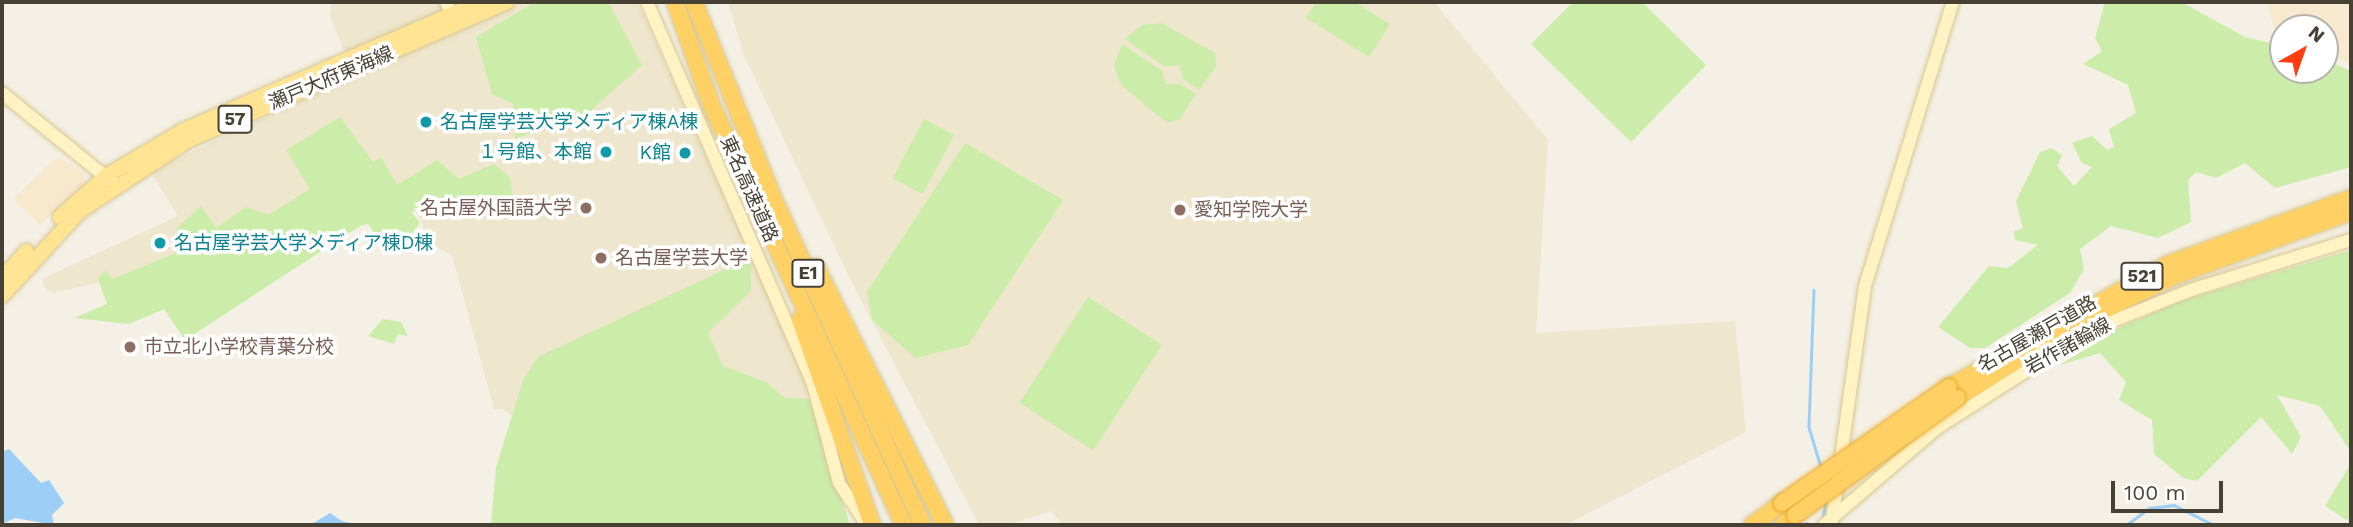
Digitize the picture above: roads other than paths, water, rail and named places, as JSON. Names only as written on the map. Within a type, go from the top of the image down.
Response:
[{"type":"highway","name":"東名高速道路","points":[[675,2],[711,104],[904,525]]},
{"type":"highway","name":"東名高速道路","points":[[697,9],[774,200],[923,525]]},
{"type":"highway","points":[[697,9],[945,525]]},
{"type":"highway","points":[[711,104],[797,313],[852,477],[872,525]]},
{"type":"highway","name":"名古屋瀬戸道路","points":[[1752,525],[2068,314],[2168,264],[2351,198]]},
{"type":"highway","name":"名古屋瀬戸道路","points":[[1782,525],[1953,393],[2074,325],[2174,276],[2351,212]]},
{"type":"main road","name":"瀬戸大府東海線","points":[[2,279],[110,180],[182,131],[449,8],[480,2]]},
{"type":"main road","name":"瀬戸大府東海線","points":[[2,296],[55,233],[110,180],[187,141],[507,2]]},
{"type":"street","points":[[647,2],[813,384],[839,483],[867,525]]},
{"type":"street","points":[[1829,523],[1865,286],[1953,2]]},
{"type":"street","points":[[2,93],[110,180]]},
{"type":"street","name":"岩作諸輪線","points":[[1829,523],[1937,428],[2090,330],[2191,290],[2351,240]]},
{"type":"water","points":[[9,449],[41,483],[49,480],[64,503],[52,515],[54,525],[15,518],[2,524],[2,452]]},
{"type":"water","points":[[330,513],[342,521],[359,525],[310,525]]},
{"type":"waterway","points":[[1814,290],[1809,427],[1821,467]]},
{"type":"waterway","points":[[1823,515],[1826,499]]},
{"type":"waterway","points":[[2126,525],[2149,508],[2174,505],[2214,525]]},
{"type":"waterway","points":[[1803,525],[1807,523]]},
{"type":"place","name":"名古屋学芸大学メディア棟A棟","points":[[426,122]]},
{"type":"place","name":"１号館、本館","points":[[606,152]]},
{"type":"place","name":"K館","points":[[685,153]]},
{"type":"place","name":"名古屋外国語大学","points":[[586,208]]},
{"type":"place","name":"愛知学院大学","points":[[1180,210]]},
{"type":"place","name":"名古屋学芸大学メディア棟D棟","points":[[160,243]]},
{"type":"place","name":"名古屋学芸大学","points":[[601,258]]},
{"type":"place","name":"市立北小学校青葉分校","points":[[130,347]]}]
